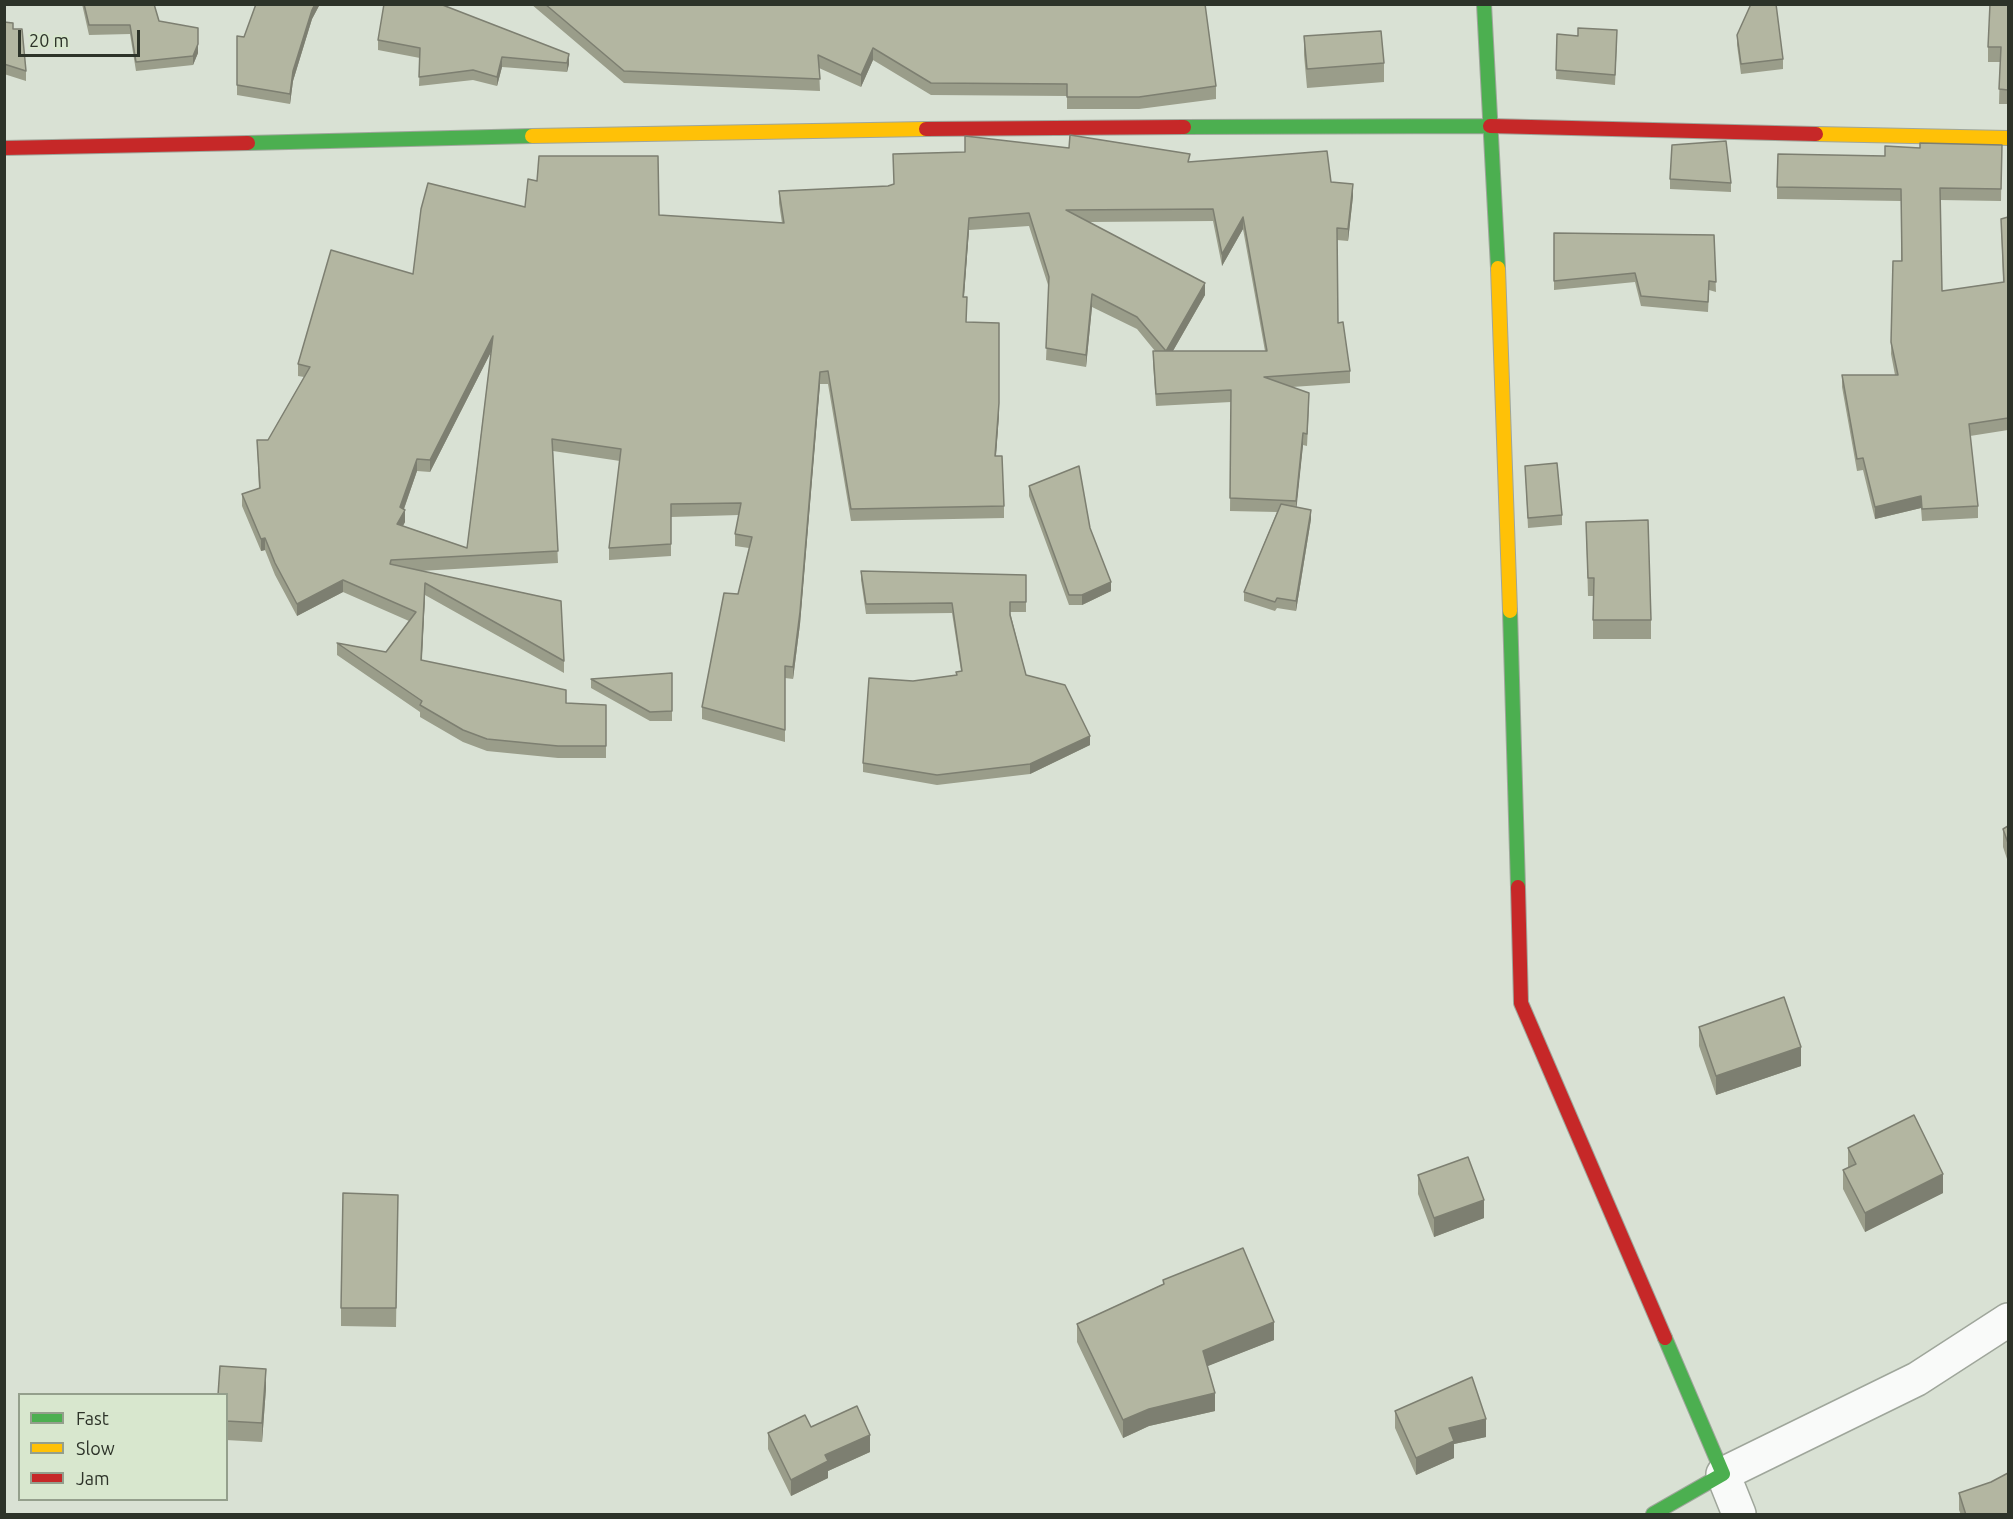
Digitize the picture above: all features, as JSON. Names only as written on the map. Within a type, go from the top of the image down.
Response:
[{"type":"street","points":[[1484,4],[1502,335],[1521,1003],[1739,1515]]},
{"type":"street","points":[[4,148],[875,129],[1490,126],[2008,138]]},
{"type":"street","points":[[1653,1515],[1723,1474],[1917,1379],[2008,1320]]},
{"type":"building","points":[[84,4],[154,4],[159,21],[198,28],[198,44],[193,56],[136,62],[130,25],[89,25]]},
{"type":"building","points":[[256,4],[315,4],[293,71],[290,94],[237,85],[237,36],[244,37]]},
{"type":"building","points":[[384,4],[440,4],[569,54],[567,63],[502,57],[497,77],[473,70],[419,77],[420,48],[378,40]]},
{"type":"building","points":[[545,4],[1205,4],[1216,86],[1139,97],[1067,97],[1067,84],[931,83],[873,48],[861,75],[818,55],[820,79],[624,71]]},
{"type":"building","points":[[1751,4],[1776,4],[1783,59],[1741,64],[1737,35]]},
{"type":"building","points":[[1990,4],[2008,4],[2008,90],[1999,89],[2001,47],[1988,47]]},
{"type":"building","points":[[4,22],[13,23],[13,29],[22,29],[26,71],[4,64]]},
{"type":"building","points":[[1578,28],[1617,30],[1615,75],[1556,70],[1557,34],[1578,36]]},
{"type":"building","points":[[1381,31],[1384,63],[1307,69],[1304,36]]},
{"type":"building","points":[[1070,135],[1190,154],[1188,162],[1327,151],[1331,182],[1353,184],[1348,229],[1337,228],[1338,323],[1343,322],[1350,371],[1264,377],[1309,393],[1307,434],[1303,433],[1296,501],[1230,498],[1231,390],[1156,394],[1153,351],[1166,351],[1137,317],[1092,294],[1086,355],[1046,348],[1049,277],[1029,213],[969,218],[963,297],[967,297],[966,322],[999,323],[999,403],[995,456],[1002,456],[1004,506],[851,509],[828,371],[820,372],[800,612],[793,667],[785,666],[785,730],[702,707],[724,593],[738,594],[752,537],[735,534],[741,503],[671,504],[671,544],[609,548],[621,449],[552,439],[558,551],[391,560],[390,564],[561,601],[564,661],[425,583],[421,660],[566,690],[566,703],[606,705],[606,746],[558,746],[487,739],[463,730],[420,705],[422,701],[337,643],[386,652],[416,612],[343,580],[297,604],[275,563],[265,538],[261,539],[242,494],[260,488],[257,440],[268,440],[310,367],[298,364],[331,250],[413,274],[421,209],[428,183],[525,207],[528,179],[537,181],[539,156],[658,156],[659,215],[784,223],[779,191],[888,186],[894,184],[893,154],[965,152],[965,136],[1069,148]],"holes":[[[1213,209],[1222,254],[1243,217],[1267,351],[1166,351],[1205,283],[1066,210]],[[493,336],[477,469],[467,548],[397,524],[405,510],[400,507],[417,459],[430,460]]]},
{"type":"building","points":[[1726,141],[1731,183],[1670,179],[1672,145]]},
{"type":"building","points":[[1920,143],[2002,145],[2001,189],[1940,188],[1942,291],[2004,282],[2001,219],[2008,217],[2008,418],[1969,424],[1978,506],[1922,509],[1921,496],[1875,507],[1863,458],[1857,459],[1842,375],[1898,375],[1891,342],[1893,261],[1902,261],[1901,189],[1777,187],[1778,154],[1885,156],[1885,146],[1920,148]]},
{"type":"building","points":[[1554,233],[1714,235],[1716,282],[1709,281],[1708,302],[1641,296],[1635,273],[1554,281]]},
{"type":"building","points":[[1557,463],[1562,515],[1528,518],[1525,466]]},
{"type":"building","points":[[1079,466],[1090,528],[1111,582],[1082,595],[1069,595],[1029,486]]},
{"type":"building","points":[[1281,504],[1311,510],[1296,601],[1277,598],[1275,602],[1244,592]]},
{"type":"building","points":[[1648,520],[1651,620],[1593,620],[1594,578],[1588,578],[1586,522]]},
{"type":"building","points":[[861,571],[1026,575],[1026,602],[1010,602],[1010,615],[1026,675],[1065,685],[1090,736],[1030,764],[937,775],[863,763],[869,678],[913,681],[957,675],[956,672],[962,671],[952,603],[866,604]]},
{"type":"building","points":[[672,673],[672,711],[650,712],[591,679]]},
{"type":"building","points":[[2008,826],[2008,843],[2003,829]]},
{"type":"building","points":[[1784,997],[1801,1047],[1716,1076],[1699,1027]]},
{"type":"building","points":[[1914,1115],[1943,1174],[1865,1213],[1843,1170],[1856,1164],[1848,1148]]},
{"type":"building","points":[[1468,1157],[1484,1200],[1434,1218],[1418,1175]]},
{"type":"building","points":[[343,1193],[398,1195],[396,1308],[341,1308]]},
{"type":"building","points":[[1243,1248],[1274,1322],[1203,1351],[1215,1393],[1149,1409],[1123,1420],[1077,1324],[1164,1284],[1163,1280]]},
{"type":"building","points":[[220,1366],[266,1369],[262,1423],[228,1421],[228,1393],[218,1393]]},
{"type":"building","points":[[1472,1377],[1486,1419],[1449,1428],[1454,1441],[1416,1458],[1395,1411]]},
{"type":"building","points":[[857,1406],[870,1435],[825,1455],[828,1461],[791,1480],[768,1433],[805,1415],[811,1427]]},
{"type":"building","points":[[2008,1473],[2008,1515],[1966,1515],[1959,1493],[1991,1482]]},
{"type":"traffic: fast","points":[[1484,4],[1498,268]]},
{"type":"traffic: fast","points":[[1184,127],[1490,126]]},
{"type":"traffic: fast","points":[[248,143],[532,136]]},
{"type":"traffic: fast","points":[[1510,611],[1518,887]]},
{"type":"traffic: fast","points":[[1653,1514],[1723,1474],[1665,1338]]},
{"type":"traffic: slow","points":[[532,136],[926,129]]},
{"type":"traffic: slow","points":[[1816,134],[2008,138]]},
{"type":"traffic: slow","points":[[1498,268],[1510,611]]},
{"type":"traffic: jam","points":[[1490,126],[1816,134]]},
{"type":"traffic: jam","points":[[926,129],[1184,127]]},
{"type":"traffic: jam","points":[[4,148],[248,143]]},
{"type":"traffic: jam","points":[[1518,887],[1521,1003],[1665,1338]]}]
